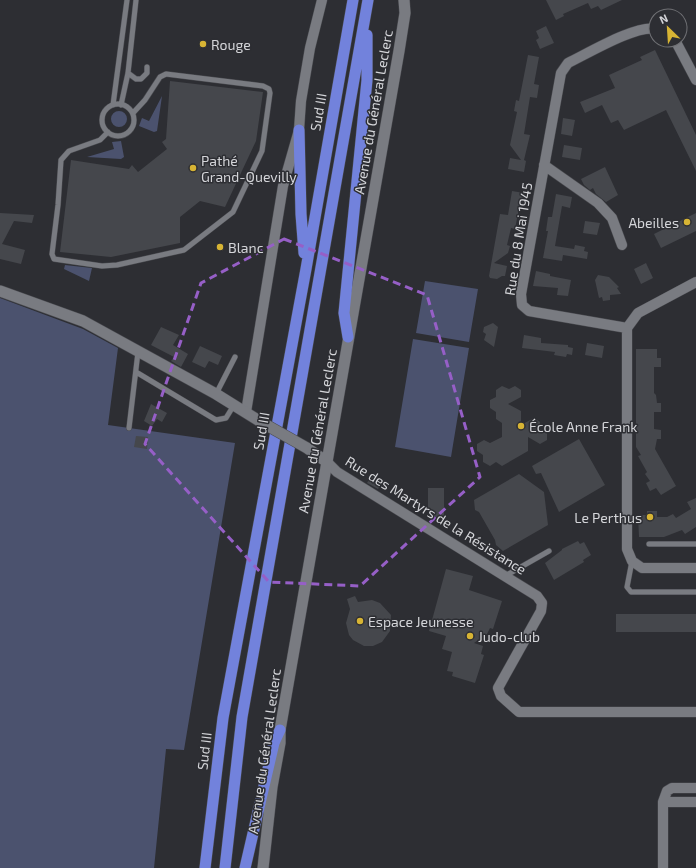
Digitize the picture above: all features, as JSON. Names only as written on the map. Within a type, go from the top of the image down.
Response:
[{"type":"highway","name":"Sud III","points":[[205,868],[223,718],[306,269],[353,0]]},
{"type":"highway","points":[[348,337],[344,313],[367,80],[367,3]]},
{"type":"highway","points":[[225,868],[242,717],[367,3]]},
{"type":"highway","points":[[299,130],[301,214],[306,269]]},
{"type":"highway","points":[[245,868],[274,743],[280,730]]},
{"type":"street","points":[[246,412],[284,186],[299,130],[301,102],[309,56],[322,0]]},
{"type":"street","name":"Avenue du Général Leclerc","points":[[263,868],[272,787],[280,743],[280,730],[399,51],[405,13],[404,0]]},
{"type":"street","name":"Rue du 8 Mai 1945","points":[[626,328],[529,311],[522,304],[521,294],[561,73],[568,63],[635,30],[648,28]]},
{"type":"street","points":[[679,48],[696,80]]},
{"type":"street","name":"Rue du 8 Mai 1945","points":[[544,165],[598,203],[612,218],[622,245]]},
{"type":"street","points":[[696,282],[638,313],[626,328],[627,549],[632,561],[642,568],[696,568]]},
{"type":"street","name":"Rue des Martyrs de la Résistance","points":[[0,291],[83,321],[216,394],[307,448],[327,462],[337,472],[537,596],[542,603],[541,611],[499,682],[498,688],[501,696],[519,712],[696,712]]},
{"type":"street","points":[[663,868],[663,802],[667,791],[672,788],[696,788]]},
{"type":"street","points":[[663,802],[696,802]]},
{"type":"lane","points":[[113,105],[127,0]]},
{"type":"lane","points":[[121,105],[128,73],[136,0]]},
{"type":"lane","points":[[128,73],[136,79],[141,80],[147,73],[147,67]]},
{"type":"lane","points":[[108,132],[100,140],[68,151],[61,160],[58,205],[52,254],[54,259],[102,266],[117,265],[184,250],[233,212],[262,151],[270,92],[269,89],[263,86],[166,74],[160,77],[145,100],[132,113]]},
{"type":"lane","points":[[113,105],[121,105],[130,109],[134,124],[128,133],[118,136],[108,132],[102,120],[105,111],[113,105]]},
{"type":"lane","points":[[129,428],[138,352]]},
{"type":"lane","points":[[216,394],[235,357]]},
{"type":"lane","points":[[136,372],[216,420],[226,418],[234,405]]},
{"type":"lane","points":[[649,544],[696,544]]},
{"type":"lane","points":[[504,576],[549,551]]},
{"type":"lane","points":[[632,561],[627,587],[631,592],[696,592]]},
{"type":"highlighted area","points":[[284,239],[427,295],[480,477],[360,586],[269,582],[145,444],[201,283]]},
{"type":"shaded area","points":[[162,96],[157,131],[154,132],[139,126],[142,118],[149,121]]},
{"type":"shaded area","points":[[119,111],[126,116],[127,119],[122,126],[119,127],[112,122],[111,119],[116,112]]},
{"type":"shaded area","points":[[121,141],[124,157],[121,159],[87,157],[114,149],[112,142]]},
{"type":"shaded area","points":[[65,265],[92,268],[89,281],[64,269]]},
{"type":"shaded area","points":[[425,281],[478,289],[469,342],[416,333]]},
{"type":"shaded area","points":[[0,298],[83,329],[118,348],[108,425],[235,443],[184,750],[166,749],[154,868],[0,868]]},
{"type":"shaded area","points":[[413,339],[469,348],[451,457],[395,447]]},
{"type":"building","points":[[546,0],[622,0],[601,10],[598,6],[591,9],[588,3],[563,14],[564,16],[556,20]]},
{"type":"building","points":[[546,26],[554,43],[540,49],[536,40],[539,38],[536,31]]},
{"type":"building","points":[[655,50],[696,135],[696,171],[666,110],[624,130],[618,120],[611,123],[602,105],[585,113],[580,102],[615,88],[609,75],[642,60],[640,57]]},
{"type":"building","points":[[528,55],[539,57],[534,84],[539,85],[537,98],[530,97],[524,134],[530,135],[524,160],[526,161],[524,172],[508,169],[510,158],[521,160],[510,145],[517,112],[514,111],[516,100],[519,101]]},
{"type":"building","name":"Pathé Grand-Quevilly","points":[[170,81],[263,92],[256,141],[225,207],[200,201],[180,217],[180,243],[111,257],[60,252],[71,160],[129,169],[132,165],[138,172],[167,149],[162,142],[166,139]]},
{"type":"building","points":[[563,118],[575,120],[572,136],[561,134]]},
{"type":"building","points":[[564,145],[582,148],[580,160],[562,157]]},
{"type":"building","points":[[605,167],[618,195],[606,202],[596,194],[593,188],[590,190],[584,185],[581,179]]},
{"type":"building","points":[[512,191],[524,193],[521,209],[519,208],[515,229],[511,228],[507,245],[510,246],[508,253],[494,263],[507,266],[505,276],[497,279],[490,278],[489,276],[500,214],[508,215]]},
{"type":"building","points":[[556,194],[572,197],[570,208],[562,206],[555,246],[574,249],[575,245],[585,247],[584,251],[588,252],[587,259],[563,255],[562,261],[543,258],[548,231],[546,231],[548,217],[552,217]]},
{"type":"building","points":[[0,213],[34,215],[32,223],[14,221],[2,244],[25,250],[21,264],[0,259]]},
{"type":"building","name":"Abeilles","points":[[696,213],[696,231],[661,248],[654,234]]},
{"type":"building","points":[[585,221],[600,223],[597,235],[583,233]]},
{"type":"building","points":[[646,263],[653,278],[641,284],[634,269]]},
{"type":"building","points":[[536,271],[550,274],[550,276],[571,280],[568,296],[557,295],[558,288],[533,286]]},
{"type":"building","points":[[598,275],[609,277],[619,287],[617,288],[621,294],[610,295],[610,300],[603,301],[602,297],[599,298],[595,280]]},
{"type":"building","points":[[493,323],[498,327],[494,347],[484,340],[486,334],[483,332],[484,327]]},
{"type":"building","points":[[161,327],[179,335],[173,345],[188,354],[181,367],[171,361],[174,357],[151,345]]},
{"type":"building","points":[[524,335],[541,338],[541,343],[568,345],[568,347],[573,348],[572,355],[567,354],[566,357],[554,355],[555,352],[522,348]]},
{"type":"building","points":[[587,343],[604,346],[602,358],[585,355]]},
{"type":"building","points":[[200,346],[222,356],[218,365],[209,361],[205,368],[192,362]]},
{"type":"building","points":[[636,349],[657,349],[657,358],[661,358],[661,367],[654,367],[654,393],[656,395],[657,403],[661,403],[661,412],[654,412],[654,429],[661,430],[661,439],[657,439],[655,449],[676,486],[661,495],[656,488],[650,491],[646,483],[650,481],[645,474],[647,472],[638,456],[641,455],[636,447]]},
{"type":"building","name":"École Anne Frank","points":[[502,386],[509,389],[515,386],[521,390],[521,397],[508,404],[521,411],[521,425],[534,418],[540,422],[540,429],[547,433],[547,440],[540,444],[528,437],[528,451],[502,466],[496,462],[490,466],[483,462],[483,455],[477,451],[477,444],[484,440],[490,443],[502,437],[502,423],[496,419],[496,412],[490,408],[490,400],[496,397],[496,390]]},
{"type":"building","points":[[151,404],[167,413],[162,422],[157,419],[152,426],[144,421]]},
{"type":"building","points":[[136,436],[148,437],[147,449],[134,447]]},
{"type":"building","points":[[579,439],[605,485],[559,512],[541,473],[536,474],[532,466]]},
{"type":"building","points":[[519,474],[544,492],[548,525],[503,551],[496,545],[495,540],[479,512],[475,510],[474,500]]},
{"type":"building","points":[[371,476],[382,483],[378,489],[367,483]]},
{"type":"building","points":[[428,488],[444,488],[444,517],[428,517]]},
{"type":"building","name":"Le Perthus","points":[[696,498],[696,527],[685,534],[682,530],[664,537],[639,537],[638,515],[647,515],[647,511],[657,511],[657,517],[667,517],[673,514],[676,518],[691,509],[687,502]]},
{"type":"building","points":[[578,541],[580,544],[584,542],[591,555],[583,560],[584,562],[554,580],[545,563],[562,549]]},
{"type":"building","points":[[446,569],[473,576],[469,590],[502,601],[493,629],[490,628],[487,634],[474,643],[483,646],[481,654],[484,655],[475,683],[452,676],[453,672],[447,671],[452,652],[442,649],[446,636],[429,631]]},
{"type":"building","name":"Espace Jeunesse","points":[[355,596],[358,602],[372,600],[380,603],[391,615],[390,631],[382,642],[373,646],[364,646],[353,640],[349,635],[346,623],[350,609],[347,599]]},
{"type":"building","points":[[616,614],[696,614],[696,632],[616,632]]},
{"type":"place","name":"Rouge","points":[[203,44]]},
{"type":"place","name":"Pathé Grand-Quevilly","points":[[193,168]]},
{"type":"place","name":"Abeilles","points":[[687,222]]},
{"type":"place","name":"Blanc","points":[[220,247]]},
{"type":"place","name":"École Anne Frank","points":[[521,426]]},
{"type":"place","name":"Le Perthus","points":[[650,517]]},
{"type":"place","name":"Espace Jeunesse","points":[[360,621]]},
{"type":"place","name":"Judo-club","points":[[470,636]]}]
